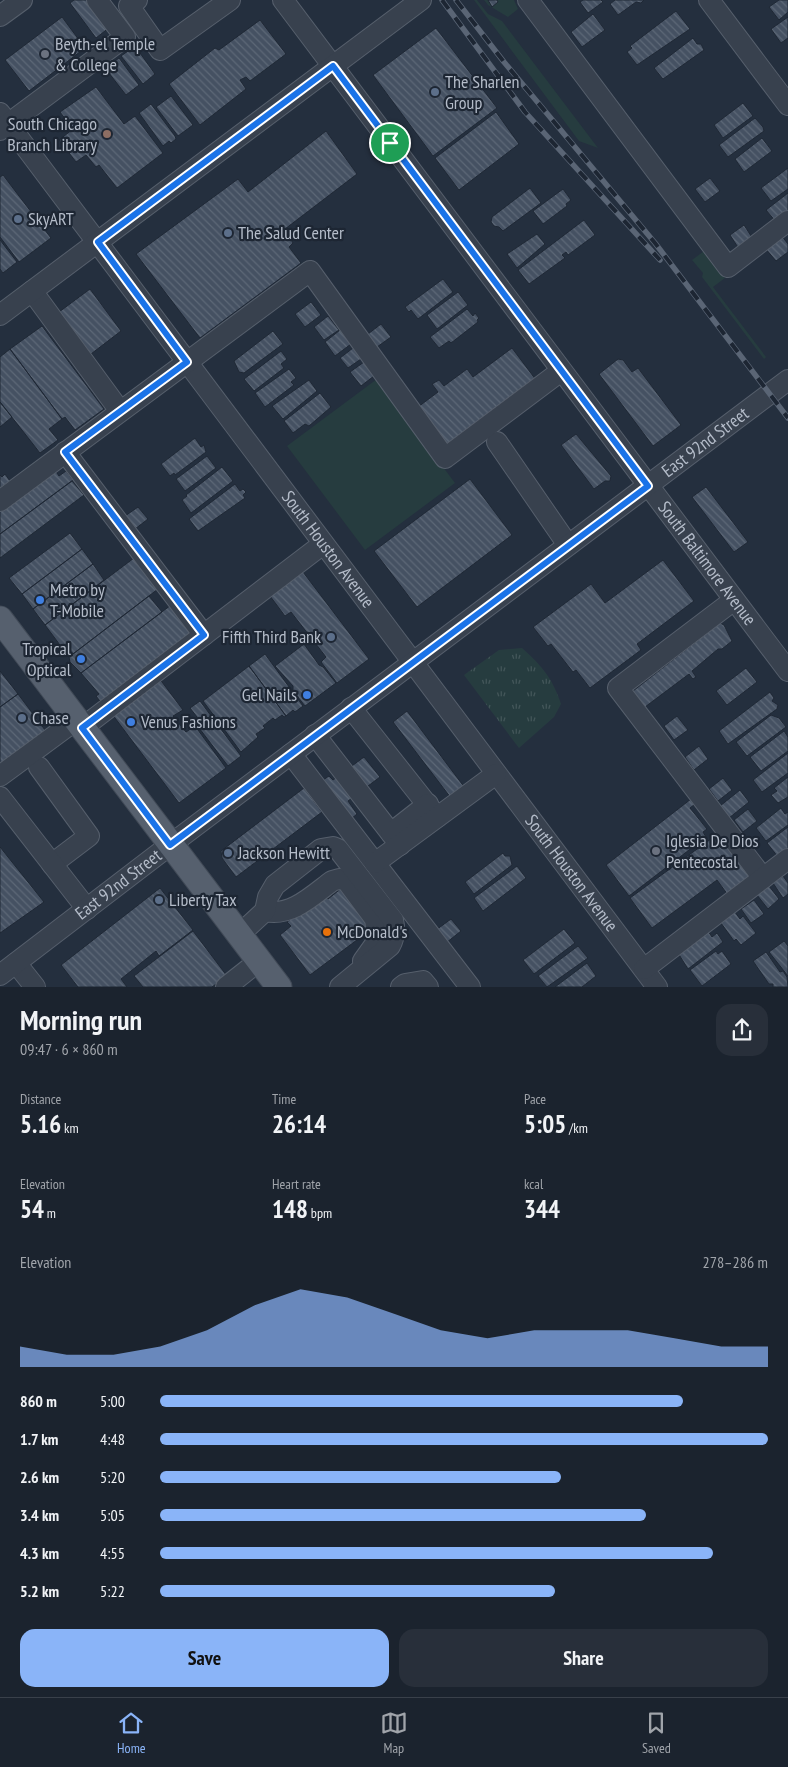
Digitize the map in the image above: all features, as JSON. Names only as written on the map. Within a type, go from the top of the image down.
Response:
[{"type":"main road","points":[[0,619],[279,987]]},
{"type":"street","points":[[0,16],[22,0]]},
{"type":"street","points":[[3,122],[125,37],[97,0]]},
{"type":"street","points":[[137,0],[129,6],[160,50],[230,0]]},
{"type":"street","name":"South Baltimore Avenue","points":[[283,0],[788,671]]},
{"type":"street","points":[[0,315],[421,0]]},
{"type":"street","points":[[528,0],[728,267],[788,221]]},
{"type":"street","points":[[709,0],[788,105]]},
{"type":"street","name":"South Houston Avenue","points":[[3,122],[98,242],[412,663],[657,987]]},
{"type":"street","points":[[0,500],[310,271],[445,458],[561,371]]},
{"type":"street","points":[[32,292],[120,411]]},
{"type":"street","name":"East 92nd Street","points":[[0,975],[351,708],[788,380]]},
{"type":"street","points":[[497,442],[568,545]]},
{"type":"street","points":[[65,452],[204,635]]},
{"type":"street","points":[[0,776],[79,724],[204,635],[323,544]]},
{"type":"street","points":[[734,600],[618,688],[764,878]]},
{"type":"street","points":[[351,708],[432,810]]},
{"type":"street","points":[[315,736],[395,839]]},
{"type":"street","points":[[291,754],[470,987]]},
{"type":"street","points":[[39,767],[89,836],[52,864]]},
{"type":"street","points":[[375,863],[395,839],[432,810],[496,774]]},
{"type":"street","points":[[0,797],[87,909]]},
{"type":"street","points":[[239,935],[265,911],[268,897],[275,885],[318,850],[333,847],[338,849],[393,920],[394,926],[393,940],[390,946],[345,983]]},
{"type":"street","points":[[644,969],[788,859]]},
{"type":"street","points":[[265,911],[276,914],[290,910],[332,881],[346,880],[375,919],[378,940],[345,983]]},
{"type":"street","points":[[226,987],[259,961]]},
{"type":"street","points":[[16,963],[35,987]]},
{"type":"street","points":[[401,987],[405,984],[422,981],[428,987]]},
{"type":"green space","points":[[474,0],[477,0],[488,14],[502,21],[598,148],[579,141]]},
{"type":"green space","points":[[484,0],[514,0],[518,9],[508,17],[488,5]]},
{"type":"green space","points":[[704,251],[725,278],[713,287],[766,357],[764,359],[702,277],[703,273],[692,260]]},
{"type":"green space","points":[[377,379],[455,483],[365,550],[287,446]]},
{"type":"green space","points":[[522,648],[546,673],[561,704],[554,717],[519,748],[464,675],[499,650]]},
{"type":"building","points":[[74,0],[89,0],[110,27],[96,38],[70,3]]},
{"type":"building","points":[[488,0],[497,0],[498,2],[492,7]]},
{"type":"building","points":[[583,0],[601,0],[603,2],[588,13],[580,2]]},
{"type":"building","points":[[615,0],[644,0],[641,3],[636,2],[618,15],[610,4]]},
{"type":"building","points":[[779,0],[788,0],[788,12],[779,20],[769,7]]},
{"type":"building","points":[[676,11],[690,29],[637,65],[627,52],[632,48],[630,46]]},
{"type":"building","points":[[593,14],[605,30],[582,47],[571,32]]},
{"type":"building","name":"Beyth-el Temple & College","points":[[62,17],[85,48],[29,91],[5,60]]},
{"type":"building","points":[[788,17],[788,38],[781,43],[771,29]]},
{"type":"building","points":[[260,20],[286,54],[250,81],[246,77],[240,80],[246,89],[200,125],[169,84],[215,48],[219,50]]},
{"type":"building","name":"The Sharlen Group","points":[[436,28],[497,108],[433,156],[373,75]]},
{"type":"building","points":[[693,38],[697,44],[701,44],[704,50],[663,79],[654,68]]},
{"type":"building","points":[[135,46],[155,74],[143,84],[121,56]]},
{"type":"building","points":[[119,58],[139,85],[126,95],[105,68]]},
{"type":"building","name":"South Chicago Branch Library","points":[[96,87],[124,124],[135,116],[163,153],[117,188],[99,165],[96,167],[86,155],[76,162],[59,140],[73,129],[60,112]]},
{"type":"building","points":[[171,96],[193,125],[178,136],[156,107]]},
{"type":"building","points":[[743,103],[753,116],[723,138],[714,125]]},
{"type":"building","points":[[151,104],[175,136],[176,139],[171,143],[169,141],[163,146],[139,113]]},
{"type":"building","points":[[496,112],[519,144],[459,190],[435,158]]},
{"type":"building","points":[[755,118],[764,131],[728,157],[719,145]]},
{"type":"building","name":"The Salud Center","points":[[326,131],[357,174],[285,229],[293,243],[289,247],[301,263],[200,338],[136,254],[238,179],[248,192]]},
{"type":"building","points":[[762,138],[772,151],[744,172],[735,159]]},
{"type":"building","points":[[788,168],[788,189],[771,201],[761,188]]},
{"type":"building","name":"SkyART","points":[[3,175],[51,238],[19,262],[0,237],[0,177]]},
{"type":"building","points":[[710,178],[720,191],[705,202],[695,189]]},
{"type":"building","points":[[530,188],[541,203],[503,231],[499,227],[494,226],[491,222],[492,217]]},
{"type":"building","points":[[563,189],[571,200],[566,204],[567,206],[543,224],[533,211]]},
{"type":"building","points":[[788,193],[788,215],[777,223],[766,210]]},
{"type":"building","points":[[584,220],[595,235],[568,255],[566,252],[562,255],[565,258],[529,284],[518,270]]},
{"type":"building","points":[[744,225],[753,239],[739,249],[730,235]]},
{"type":"building","points":[[537,234],[545,244],[517,268],[507,254]]},
{"type":"building","points":[[781,235],[788,244],[788,252],[776,261],[765,248]]},
{"type":"building","points":[[0,240],[17,262],[3,273],[0,269]]},
{"type":"building","points":[[443,279],[453,292],[418,319],[411,310],[409,312],[405,307]]},
{"type":"building","points":[[90,289],[121,331],[91,354],[59,312]]},
{"type":"building","points":[[458,292],[468,305],[437,329],[427,315]]},
{"type":"building","points":[[311,302],[321,315],[305,327],[295,314]]},
{"type":"building","points":[[467,309],[473,316],[475,313],[479,318],[478,322],[451,343],[449,341],[439,348],[430,337]]},
{"type":"building","points":[[328,316],[339,330],[324,340],[314,327]]},
{"type":"building","points":[[381,324],[391,337],[377,347],[368,334]]},
{"type":"building","points":[[42,326],[104,409],[75,430],[65,417],[62,419],[10,349]]},
{"type":"building","points":[[340,330],[351,344],[335,356],[325,342]]},
{"type":"building","points":[[273,331],[283,344],[244,373],[239,372],[234,361]]},
{"type":"building","points":[[353,348],[361,359],[348,368],[340,358]]},
{"type":"building","points":[[512,348],[536,380],[448,447],[418,407],[438,392],[432,384],[439,380],[444,386],[467,369],[473,377]]},
{"type":"building","points":[[10,349],[62,419],[49,429],[58,440],[40,453],[0,402],[0,357]]},
{"type":"building","points":[[281,351],[287,359],[281,364],[284,368],[254,391],[244,379]]},
{"type":"building","points":[[618,359],[623,360],[632,372],[638,368],[681,425],[653,446],[599,374]]},
{"type":"building","points":[[364,362],[374,376],[361,386],[350,372]]},
{"type":"building","points":[[289,369],[296,378],[291,382],[294,385],[265,407],[255,393]]},
{"type":"building","points":[[309,380],[317,391],[283,419],[272,406]]},
{"type":"building","points":[[320,393],[331,407],[309,426],[305,424],[293,433],[284,421]]},
{"type":"building","points":[[0,402],[12,417],[0,427]]},
{"type":"building","points":[[576,434],[611,476],[610,481],[605,481],[594,489],[561,445]]},
{"type":"building","points":[[195,438],[201,447],[204,445],[206,452],[175,475],[174,473],[170,476],[161,464]]},
{"type":"building","points":[[207,456],[216,468],[185,491],[176,479]]},
{"type":"building","points":[[222,467],[233,481],[191,513],[182,500]]},
{"type":"building","points":[[55,470],[59,476],[66,471],[73,480],[0,534],[0,512]]},
{"type":"building","points":[[5,474],[10,481],[0,488],[0,475],[2,477]]},
{"type":"building","points":[[470,479],[512,535],[417,607],[374,551]]},
{"type":"building","points":[[72,481],[84,495],[0,558],[0,534]]},
{"type":"building","points":[[235,484],[240,491],[243,489],[246,492],[243,495],[245,498],[198,531],[189,519]]},
{"type":"building","points":[[706,487],[748,542],[734,552],[692,497]]},
{"type":"building","points":[[138,507],[148,519],[135,529],[125,516]]},
{"type":"building","points":[[70,533],[82,549],[22,594],[9,578]]},
{"type":"building","points":[[82,549],[93,564],[33,609],[22,594]]},
{"type":"building","points":[[134,558],[158,589],[69,657],[45,625]]},
{"type":"building","points":[[663,560],[694,601],[637,644],[641,650],[590,688],[576,670],[573,672],[551,644],[548,646],[533,627],[591,584],[605,603]]},
{"type":"building","points":[[93,564],[104,580],[45,625],[33,609]]},
{"type":"building","name":"Fifth Third Bank","points":[[303,572],[369,659],[337,683],[321,662],[326,657],[291,612],[285,616],[270,596]]},
{"type":"building","points":[[149,596],[162,612],[81,673],[70,662],[69,657]]},
{"type":"building","points":[[171,605],[192,633],[104,702],[100,701],[96,696],[99,694],[81,673]]},
{"type":"building","points":[[720,623],[724,625],[732,641],[722,649],[718,649],[692,671],[696,677],[693,679],[689,674],[645,707],[633,691]]},
{"type":"building","points":[[304,644],[319,665],[323,667],[336,683],[305,706],[293,691],[293,686],[275,666]]},
{"type":"building","points":[[265,654],[303,706],[295,712],[293,710],[286,716],[249,666]]},
{"type":"building","points":[[249,666],[286,716],[282,715],[275,720],[273,718],[263,726],[265,728],[256,734],[258,737],[241,752],[203,701]]},
{"type":"building","points":[[746,668],[757,682],[727,705],[716,691]]},
{"type":"building","points":[[0,671],[18,694],[0,707]]},
{"type":"building","points":[[159,678],[183,710],[173,716],[186,732],[195,726],[226,768],[179,803],[112,714]]},
{"type":"building","points":[[770,692],[774,698],[772,701],[778,705],[777,709],[728,744],[719,731]]},
{"type":"building","points":[[18,694],[48,734],[0,770],[0,707]]},
{"type":"building","points":[[200,701],[241,756],[228,766],[193,720],[197,717],[190,708]]},
{"type":"building","points":[[407,711],[465,788],[451,798],[393,722]]},
{"type":"building","points":[[771,715],[779,718],[786,727],[747,756],[736,742]]},
{"type":"building","points":[[677,716],[688,730],[674,740],[664,726]]},
{"type":"building","points":[[784,731],[788,737],[788,751],[761,771],[750,757]]},
{"type":"building","points":[[699,746],[708,759],[694,770],[685,757]]},
{"type":"building","points":[[788,753],[788,773],[762,792],[753,780]]},
{"type":"building","points":[[364,757],[380,777],[348,801],[357,814],[351,819],[323,780],[329,776],[333,780]]},
{"type":"building","points":[[788,777],[788,797],[778,803],[771,795],[777,791],[774,788]]},
{"type":"building","points":[[723,778],[732,790],[718,801],[709,789]]},
{"type":"building","points":[[304,788],[322,812],[236,877],[222,858],[221,851]]},
{"type":"building","points":[[740,790],[749,802],[729,818],[720,806]]},
{"type":"building","name":"Iglesia De Dios Pentecostal","points":[[691,799],[695,804],[690,808],[707,829],[703,832],[706,837],[629,896],[606,865]]},
{"type":"building","points":[[781,808],[785,814],[788,812],[788,825],[766,841],[756,828]]},
{"type":"building","points":[[748,809],[757,821],[743,832],[734,820]]},
{"type":"building","points":[[788,827],[788,850],[778,857],[767,843]]},
{"type":"building","points":[[719,833],[751,877],[728,895],[717,880],[652,928],[630,898]]},
{"type":"building","points":[[0,847],[44,902],[0,933]]},
{"type":"building","points":[[503,853],[505,856],[510,856],[512,865],[474,894],[465,882]]},
{"type":"building","points":[[517,866],[526,878],[483,911],[474,898]]},
{"type":"building","points":[[783,876],[788,883],[788,894],[783,898],[773,883]]},
{"type":"building","points":[[769,886],[779,899],[768,909],[757,895]]},
{"type":"building","name":"McDonald's","points":[[343,887],[373,928],[310,975],[280,935],[291,926],[287,922],[324,894],[328,899]]},
{"type":"building","points":[[160,888],[193,930],[159,956],[156,951],[121,979],[127,987],[78,987],[61,965]]},
{"type":"building","points":[[754,900],[764,914],[751,923],[741,909]]},
{"type":"building","points":[[735,912],[740,919],[743,916],[756,933],[741,945],[736,939],[734,941],[721,923]]},
{"type":"building","points":[[451,919],[461,931],[446,943],[436,930]]},
{"type":"building","points":[[564,929],[575,943],[534,974],[523,960]]},
{"type":"building","points":[[193,931],[227,976],[212,987],[143,987],[134,976]]},
{"type":"building","points":[[708,931],[712,937],[717,933],[723,942],[688,969],[678,953]]},
{"type":"building","points":[[784,941],[788,946],[788,976],[769,952]]},
{"type":"building","points":[[578,946],[588,958],[547,987],[538,976]]},
{"type":"building","points":[[716,951],[718,954],[722,951],[731,964],[702,986],[690,970]]},
{"type":"building","points":[[766,952],[780,972],[783,971],[787,977],[788,987],[773,987],[773,984],[769,984],[753,961]]},
{"type":"building","points":[[587,963],[596,976],[582,987],[555,987]]},
{"type":"railway","points":[[442,0],[525,112],[660,260]]},
{"type":"railway","points":[[456,0],[504,62],[655,243],[788,418]]},
{"type":"place","name":"Beyth-el Temple & College","points":[[45,54]]},
{"type":"place","name":"The Sharlen Group","points":[[435,92]]},
{"type":"place","name":"South Chicago Branch Library","points":[[107,134]]},
{"type":"place","name":"SkyART","points":[[18,219]]},
{"type":"place","name":"The Salud Center","points":[[228,233]]},
{"type":"place","name":"Metro by T-Mobile","points":[[40,600]]},
{"type":"place","name":"Fifth Third Bank","points":[[331,637]]},
{"type":"place","name":"Tropical Optical","points":[[81,659]]},
{"type":"place","name":"Gel Nails","points":[[307,695]]},
{"type":"place","name":"Chase","points":[[22,718]]},
{"type":"place","name":"Venus Fashions","points":[[131,722]]},
{"type":"place","name":"Iglesia De Dios Pentecostal","points":[[656,851]]},
{"type":"place","name":"Jackson Hewitt","points":[[228,853]]},
{"type":"place","name":"Liberty Tax","points":[[159,900]]},
{"type":"place","name":"McDonald's","points":[[327,932]]},
{"type":"route","points":[[333,66],[390,143],[648,486],[170,845],[82,728],[204,635],[65,452],[187,362],[98,242],[333,66]]}]
